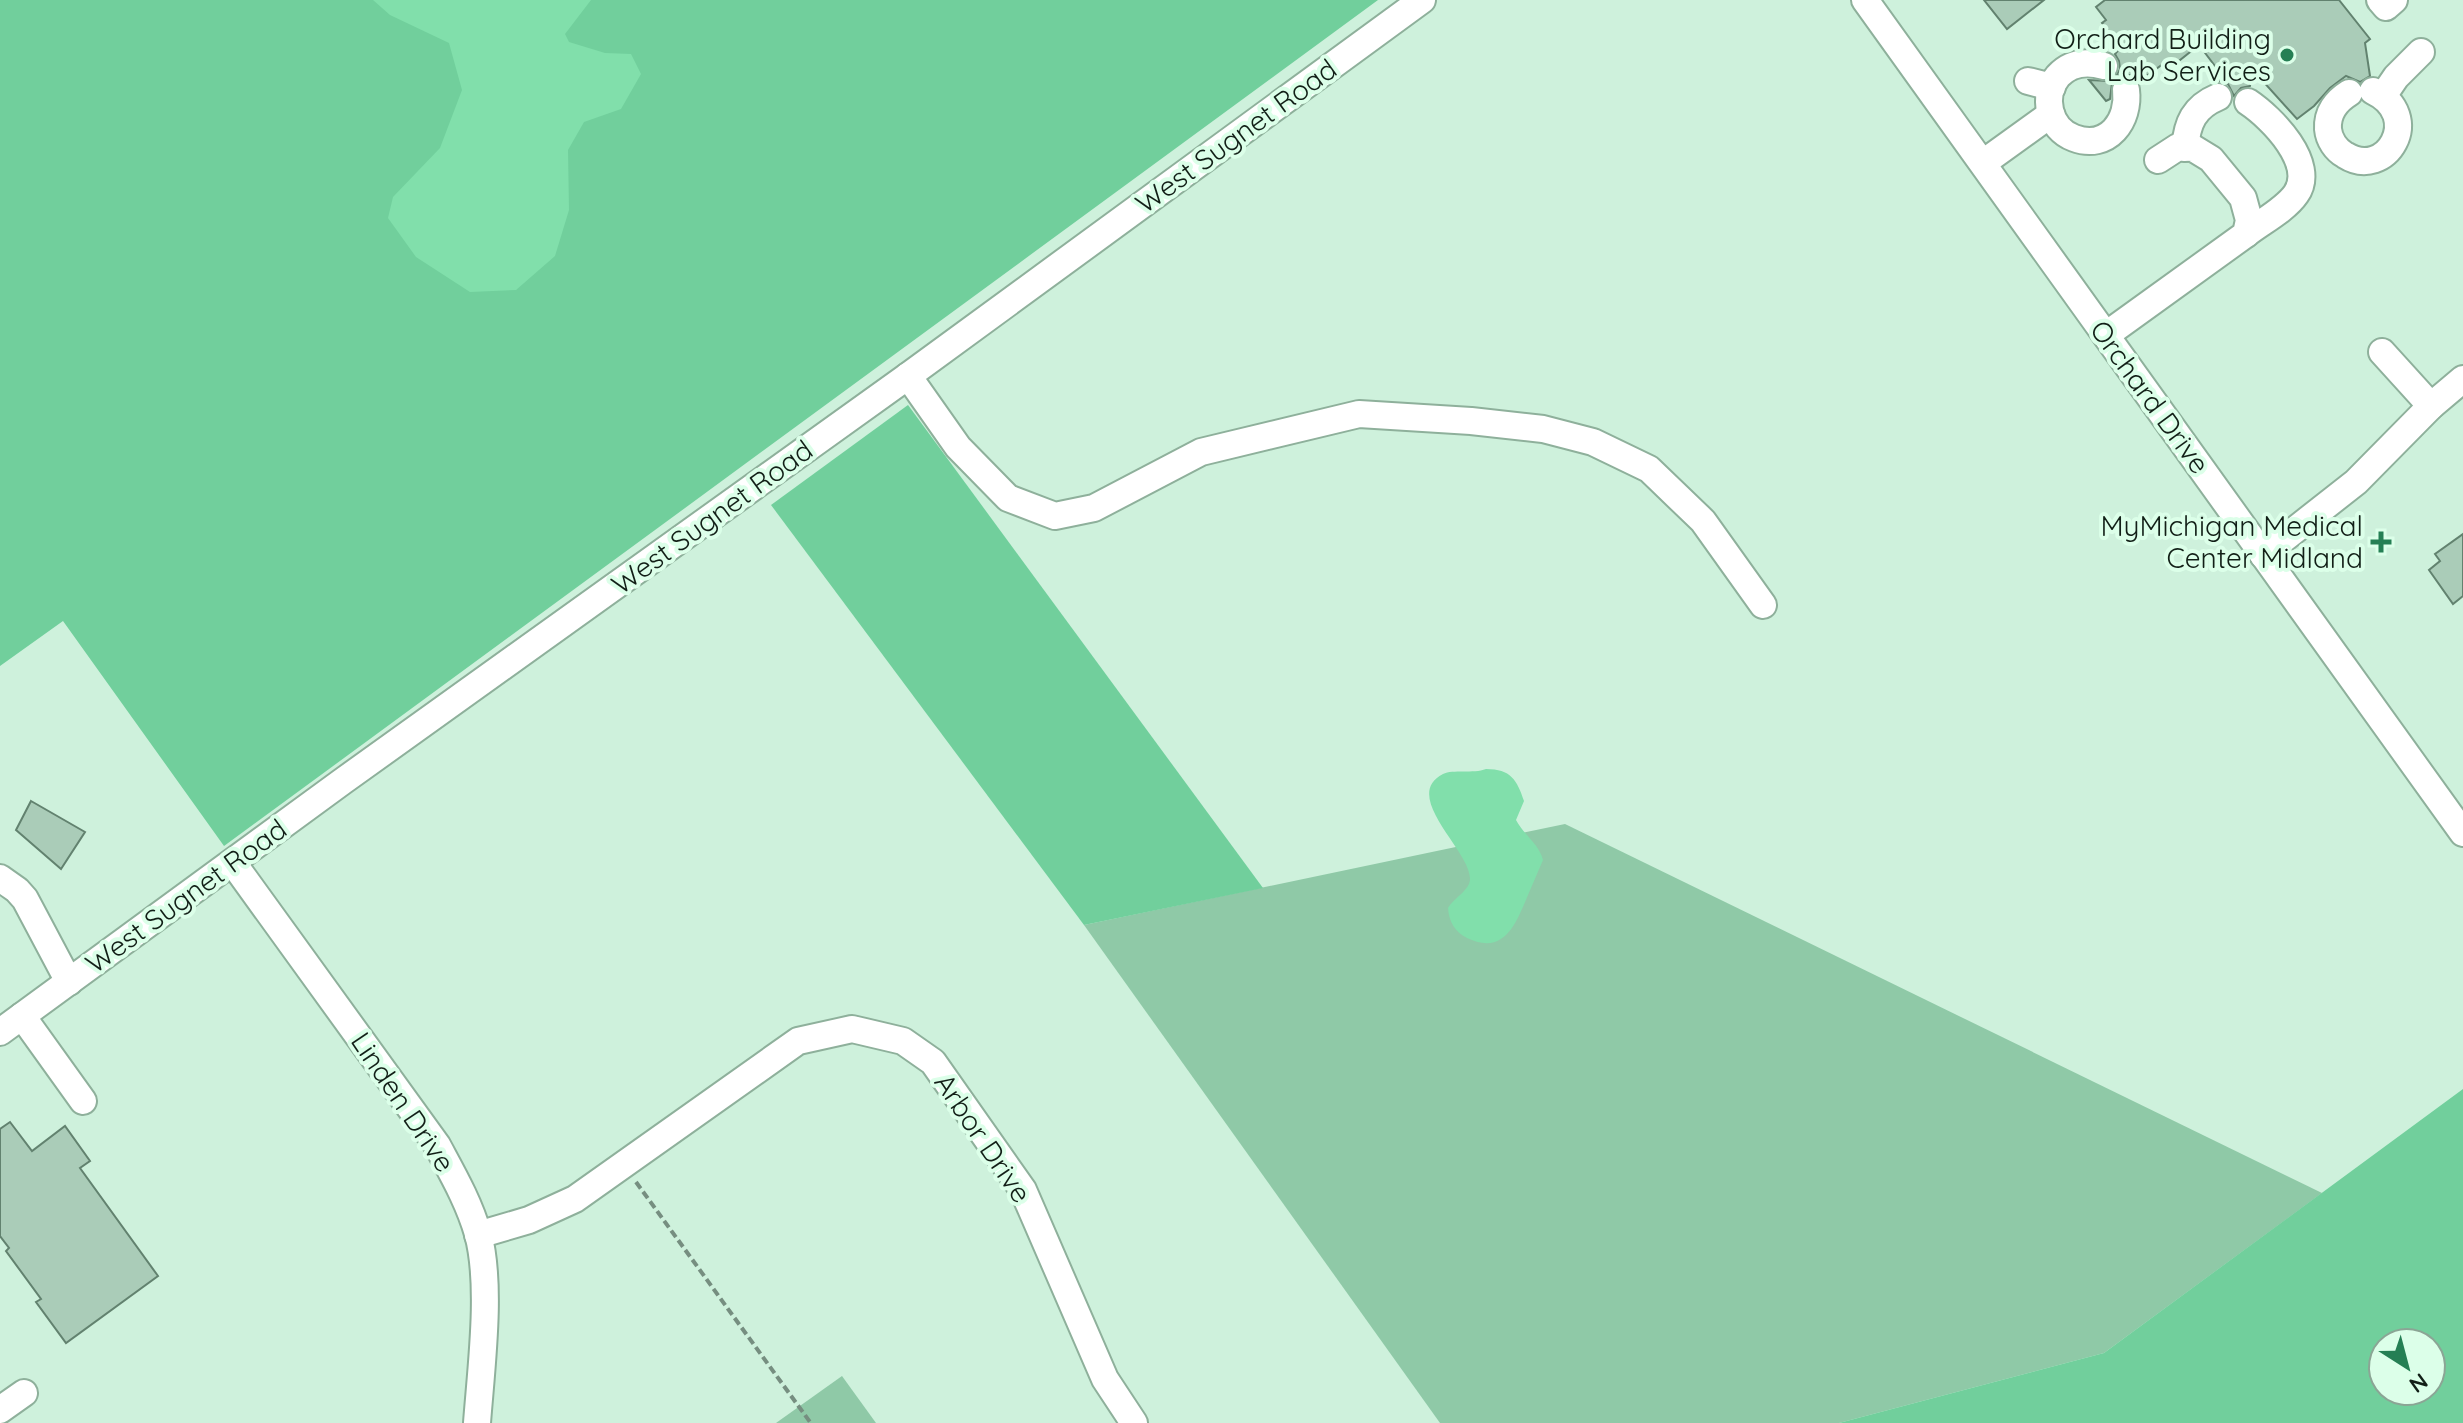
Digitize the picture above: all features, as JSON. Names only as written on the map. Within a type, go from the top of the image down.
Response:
[{"type":"street","name":"West Sugnet Road","points":[[0,1032],[343,781],[908,376],[1422,0]]},
{"type":"street","name":"Orchard Drive","points":[[1865,0],[2463,833]]},
{"type":"street","points":[[2380,0],[2386,7],[2394,0]]},
{"type":"street","points":[[2369,94],[2396,77],[2421,52]]},
{"type":"street","points":[[2104,66],[2079,63],[2040,84],[2056,124],[2090,151],[2098,139],[2119,126],[2125,115],[2126,90]]},
{"type":"street","points":[[2185,148],[2192,114],[2218,97]]},
{"type":"street","points":[[2106,335],[2293,199],[2300,188],[2303,173],[2299,158],[2260,110],[2248,102]]},
{"type":"street","points":[[1983,163],[2051,114]]},
{"type":"street","points":[[2158,160],[2178,147],[2193,148],[2211,159],[2243,198],[2249,220],[2246,234]]},
{"type":"street","points":[[2382,352],[2431,406]]},
{"type":"street","points":[[908,376],[958,447],[1008,498],[1055,516],[1094,508],[1201,452],[1359,414],[1471,421],[1528,428],[1593,442],[1649,469],[1671,490],[1703,521],[1763,605]]},
{"type":"street","points":[[2263,555],[2356,482],[2431,406],[2463,379]]},
{"type":"street","name":"Linden Drive","points":[[233,863],[437,1145],[461,1190],[478,1235],[484,1278],[477,1423]]},
{"type":"street","points":[[0,878],[25,899],[69,982]]},
{"type":"street","points":[[22,1016],[83,1101]]},
{"type":"street","name":"Arbor Drive","points":[[478,1235],[529,1220],[575,1199],[798,1041],[852,1029],[903,1041],[933,1062],[1023,1190],[1105,1379],[1134,1423]]},
{"type":"street","points":[[0,1410],[24,1393]]},
{"type":"path","points":[[623,1164],[810,1422]]},
{"type":"shaded area","points":[[0,0],[1378,0],[224,846],[63,621],[0,666]]},
{"type":"shaded area","points":[[373,0],[591,0],[565,34],[569,42],[605,53],[631,54],[641,74],[621,109],[584,122],[568,150],[569,210],[555,256],[516,290],[470,292],[416,257],[388,218],[393,197],[440,148],[462,90],[449,43],[390,15]]},
{"type":"shaded area","points":[[908,405],[1263,888],[1084,925],[771,505]]},
{"type":"shaded area","points":[[1486,769],[1502,771],[1512,777],[1519,787],[1524,801],[1516,820],[1543,860],[1513,926],[1500,940],[1491,943],[1467,938],[1451,922],[1448,908],[1467,887],[1470,879],[1467,867],[1433,810],[1429,796],[1432,784],[1443,774]]},
{"type":"shaded area","points":[[1565,824],[2322,1193],[2104,1353],[1839,1423],[1440,1423],[1084,925]]},
{"type":"shaded area","points":[[2463,1089],[2463,1423],[1839,1423],[2104,1353]]},
{"type":"shaded area","points":[[842,1376],[876,1423],[776,1423]]},
{"type":"building","name":"Orchard Building Lab Services","points":[[1984,0],[2044,0],[2007,29]]},
{"type":"building","name":"Orchard Building Lab Services","points":[[2105,0],[2339,0],[2370,39],[2365,43],[2370,76],[2360,82],[2346,76],[2297,119],[2252,69],[2250,86],[2241,88],[2234,96],[2228,84],[2220,81],[2221,74],[2199,45],[2170,68],[2166,62],[2139,81],[2125,74],[2118,76],[2112,83],[2110,99],[2106,101],[2089,80],[2109,81],[2120,69],[2115,54],[2121,47],[2102,23],[2106,20],[2096,7]]},
{"type":"building","points":[[2463,534],[2463,596],[2453,604],[2429,570],[2440,561],[2435,554]]},
{"type":"building","points":[[31,801],[85,832],[61,869],[16,830]]},
{"type":"building","points":[[10,1122],[32,1151],[65,1126],[90,1161],[80,1168],[158,1276],[66,1343],[36,1302],[41,1299],[6,1251],[9,1248],[0,1236],[0,1129]]},
{"type":"place","name":"Orchard Building Lab Services","points":[[2287,55]]},
{"type":"place","name":"MyMichigan Medical Center Midland","points":[[2381,542]]}]
